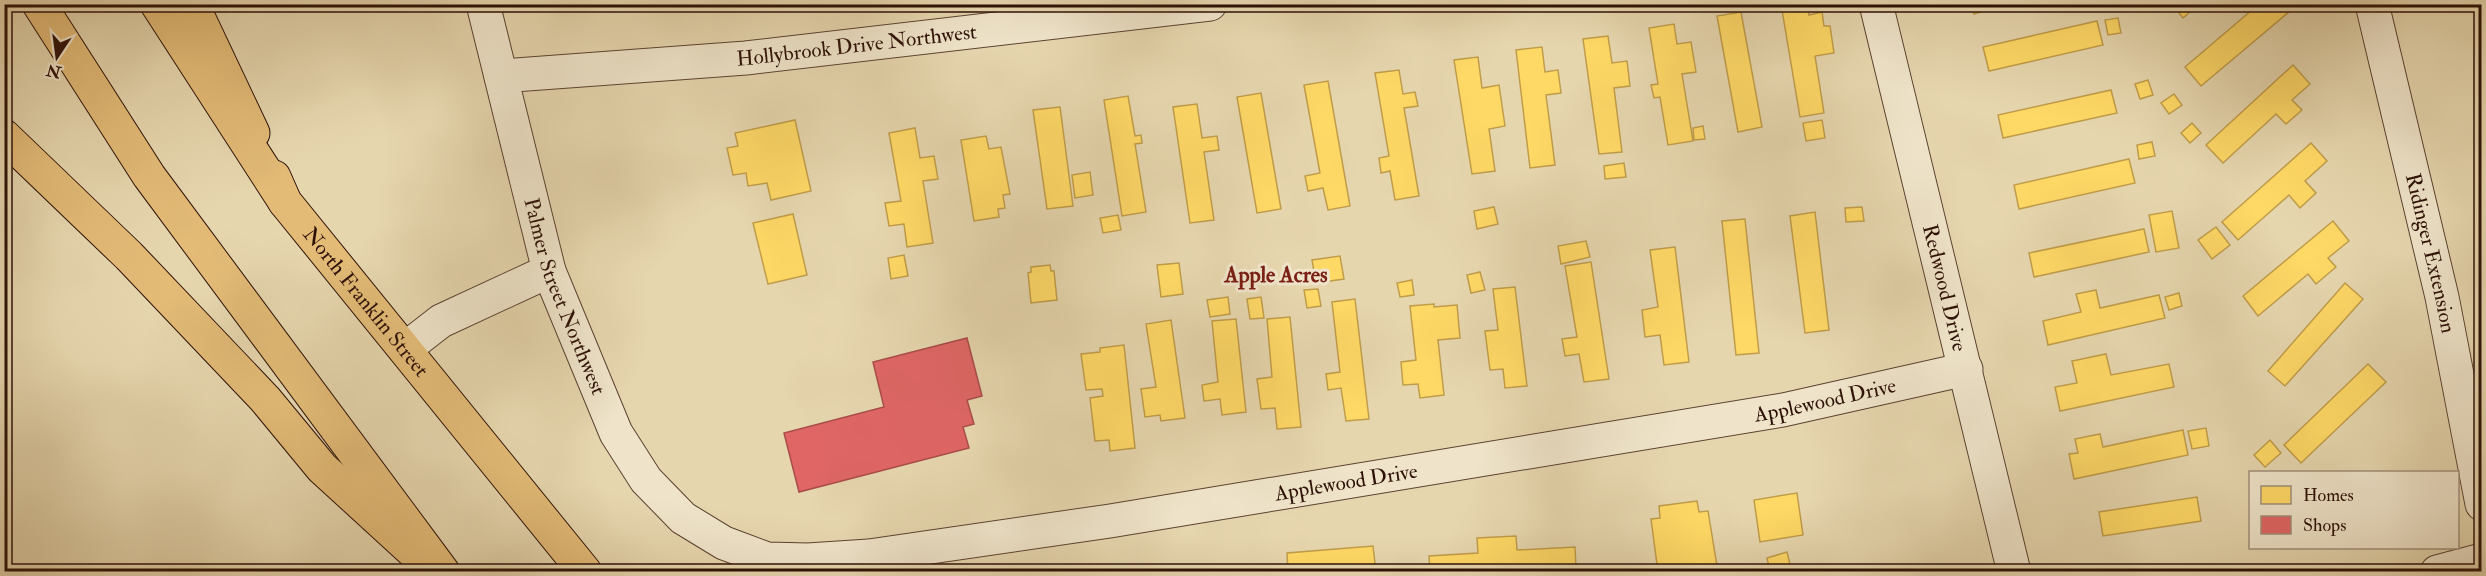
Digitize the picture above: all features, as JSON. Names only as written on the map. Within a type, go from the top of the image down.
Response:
[{"type":"main road","points":[[39,4],[149,176],[443,572]]},
{"type":"main road","points":[[157,4],[222,108],[285,202]]},
{"type":"main road","name":"North Franklin Street","points":[[192,4],[285,202],[585,572]]},
{"type":"main road","points":[[4,136],[129,256],[265,399],[322,468],[435,572]]},
{"type":"street","name":"Palmer Street Northwest","points":[[483,4],[549,271],[615,433],[646,480],[683,518],[724,543]]},
{"type":"street","name":"Hollybrook Drive Northwest","points":[[501,76],[746,58],[1210,4]]},
{"type":"street","name":"Redwood Drive","points":[[1876,4],[2014,572]]},
{"type":"street","name":"Ridinger Extension","points":[[2372,4],[2442,297],[2481,504]]},
{"type":"street","points":[[405,349],[441,321],[549,271]]},
{"type":"street","name":"Applewood Drive","points":[[724,543],[767,559],[808,560],[869,556],[1110,520],[1783,410],[1966,369]]},
{"type":"street","points":[[2437,572],[2481,560]]},
{"type":"building: Homes","points":[[1781,4],[1807,4],[1809,15],[1822,12],[1824,26],[1830,26],[1834,53],[1815,56],[1824,113],[1800,117]]},
{"type":"building: Homes","points":[[1971,4],[2006,4],[1974,14]]},
{"type":"building: Homes","points":[[2172,4],[2199,4],[2183,18]]},
{"type":"building: Homes","points":[[2259,4],[2285,4],[2290,11],[2201,86],[2185,67]]},
{"type":"building: Homes","points":[[1741,12],[1762,127],[1738,132],[1717,16]]},
{"type":"building: Homes","points":[[2118,18],[2121,33],[2108,35],[2105,20]]},
{"type":"building: Homes","points":[[2097,21],[2103,45],[1989,71],[1983,47]]},
{"type":"building: Homes","points":[[1674,24],[1677,44],[1691,42],[1696,72],[1682,74],[1693,141],[1668,145],[1660,97],[1654,98],[1651,85],[1658,84],[1649,28]]},
{"type":"building: Homes","points":[[1608,36],[1612,63],[1627,61],[1630,86],[1614,88],[1622,152],[1599,154],[1583,39]]},
{"type":"building: Homes","points":[[1542,47],[1545,72],[1558,70],[1561,93],[1546,95],[1555,165],[1530,168],[1516,50]]},
{"type":"building: Homes","points":[[1478,57],[1482,88],[1499,85],[1505,126],[1489,129],[1495,171],[1472,174],[1454,60]]},
{"type":"building: Homes","points":[[2293,65],[2310,84],[2292,100],[2302,110],[2286,124],[2276,114],[2223,163],[2206,145]]},
{"type":"building: Homes","points":[[1399,70],[1403,94],[1415,92],[1418,106],[1404,108],[1419,196],[1395,200],[1390,171],[1381,173],[1379,158],[1389,156],[1375,73]]},
{"type":"building: Homes","points":[[2148,80],[2153,95],[2140,99],[2135,84]]},
{"type":"building: Homes","points":[[1328,81],[1350,206],[1328,210],[1323,188],[1308,191],[1305,176],[1320,173],[1304,85]]},
{"type":"building: Homes","points":[[2111,90],[2117,113],[2003,138],[1998,115]]},
{"type":"building: Homes","points":[[1261,93],[1281,209],[1257,213],[1237,97]]},
{"type":"building: Homes","points":[[2174,94],[2182,105],[2169,114],[2161,103]]},
{"type":"building: Homes","points":[[1128,96],[1135,136],[1141,135],[1142,143],[1135,144],[1146,212],[1122,216],[1104,100]]},
{"type":"building: Homes","points":[[1197,104],[1202,138],[1217,136],[1219,150],[1204,152],[1214,220],[1190,223],[1173,107]]},
{"type":"building: Homes","points":[[1060,107],[1073,206],[1047,209],[1033,110]]},
{"type":"building: Homes","points":[[795,120],[811,191],[771,200],[767,183],[748,186],[746,173],[733,175],[727,148],[738,146],[735,133]]},
{"type":"building: Homes","points":[[1822,120],[1825,138],[1806,141],[1803,123]]},
{"type":"building: Homes","points":[[2192,123],[2201,133],[2190,143],[2181,133]]},
{"type":"building: Homes","points":[[1703,126],[1705,139],[1694,140],[1693,128]]},
{"type":"building: Homes","points":[[915,128],[920,158],[934,156],[938,179],[923,181],[933,243],[907,247],[904,224],[889,226],[885,203],[901,201],[889,133]]},
{"type":"building: Homes","points":[[986,136],[989,149],[1001,147],[1010,194],[1003,195],[1005,208],[998,209],[999,217],[974,221],[961,140]]},
{"type":"building: Homes","points":[[2152,142],[2155,156],[2139,159],[2137,145]]},
{"type":"building: Homes","points":[[2311,143],[2327,161],[2305,181],[2316,193],[2300,208],[2289,195],[2238,240],[2222,222]]},
{"type":"building: Homes","points":[[2129,159],[2135,183],[2019,209],[2014,185]]},
{"type":"building: Homes","points":[[1624,163],[1626,177],[1605,179],[1604,166]]},
{"type":"building: Homes","points":[[1090,172],[1093,195],[1075,198],[1072,175]]},
{"type":"building: Homes","points":[[1494,207],[1498,224],[1477,229],[1474,211]]},
{"type":"building: Homes","points":[[1862,207],[1864,221],[1846,222],[1845,208]]},
{"type":"building: Homes","points":[[2172,211],[2179,248],[2156,252],[2149,215]]},
{"type":"building: Homes","points":[[1815,212],[1829,330],[1805,333],[1790,216]]},
{"type":"building: Homes","points":[[793,214],[807,275],[768,284],[753,223]]},
{"type":"building: Homes","points":[[1118,215],[1121,230],[1103,233],[1100,218]]},
{"type":"building: Homes","points":[[1745,219],[1759,353],[1736,355],[1722,221]]},
{"type":"building: Homes","points":[[2333,221],[2349,241],[2328,258],[2336,267],[2316,284],[2308,274],[2258,316],[2243,296]]},
{"type":"building: Homes","points":[[2216,227],[2230,245],[2212,259],[2198,240]]},
{"type":"building: Homes","points":[[2144,229],[2149,252],[2034,277],[2029,253]]},
{"type":"building: Homes","points":[[1586,241],[1590,257],[1561,264],[1558,246]]},
{"type":"building: Homes","points":[[1675,247],[1689,362],[1664,365],[1660,335],[1645,337],[1642,310],[1658,307],[1650,250]]},
{"type":"building: Homes","points":[[904,255],[908,276],[891,279],[888,258]]},
{"type":"building: Homes","points":[[1340,256],[1344,279],[1316,283],[1312,260]]},
{"type":"building: Homes","points":[[1591,262],[1609,379],[1584,382],[1579,354],[1565,356],[1562,339],[1577,337],[1565,266]]},
{"type":"building: Homes","points":[[1179,263],[1183,294],[1161,297],[1157,265]]},
{"type":"building: Homes","points":[[1050,265],[1051,271],[1054,271],[1057,300],[1031,303],[1028,273],[1031,272],[1031,267]]},
{"type":"building: Homes","points":[[1480,272],[1485,290],[1471,293],[1467,275]]},
{"type":"building: Homes","points":[[1412,280],[1414,295],[1400,297],[1397,283]]},
{"type":"building: Homes","points":[[2345,283],[2363,299],[2285,386],[2268,371]]},
{"type":"building: Homes","points":[[1515,287],[1527,386],[1505,388],[1503,369],[1490,370],[1485,331],[1498,330],[1493,289]]},
{"type":"building: Homes","points":[[1318,289],[1321,306],[1307,308],[1304,290]]},
{"type":"building: Homes","points":[[2096,290],[2100,308],[2159,295],[2165,318],[2048,345],[2043,321],[2081,312],[2076,294]]},
{"type":"building: Homes","points":[[2179,293],[2182,306],[2169,310],[2165,297]]},
{"type":"building: Homes","points":[[1228,297],[1230,314],[1210,317],[1207,300]]},
{"type":"building: Homes","points":[[1261,297],[1264,318],[1250,319],[1247,299]]},
{"type":"building: Homes","points":[[1355,299],[1369,419],[1346,421],[1341,388],[1328,390],[1326,374],[1340,372],[1332,302]]},
{"type":"building: Homes","points":[[1434,304],[1434,307],[1457,305],[1460,338],[1438,340],[1444,395],[1420,398],[1418,384],[1403,385],[1401,362],[1416,360],[1410,306]]},
{"type":"building: Homes","points":[[1290,317],[1301,427],[1277,429],[1275,408],[1261,409],[1257,379],[1272,377],[1267,319]]},
{"type":"building: Homes","points":[[1236,319],[1246,412],[1222,415],[1220,399],[1204,401],[1202,385],[1218,382],[1212,321]]},
{"type":"building: Homes","points":[[1171,320],[1185,418],[1161,421],[1160,415],[1145,417],[1141,389],[1156,387],[1146,324]]},
{"type":"building: Homes","points":[[1124,345],[1135,448],[1110,451],[1109,440],[1095,441],[1090,398],[1103,396],[1102,389],[1086,390],[1081,354],[1100,352],[1100,348]]},
{"type":"building: Homes","points":[[2106,354],[2111,375],[2169,364],[2174,387],[2060,411],[2055,387],[2077,383],[2072,361]]},
{"type":"building: Homes","points":[[2368,364],[2386,382],[2301,463],[2284,445]]},
{"type":"building: Homes","points":[[2206,428],[2209,446],[2192,449],[2188,431]]},
{"type":"building: Homes","points":[[2183,430],[2188,455],[2074,479],[2069,454],[2078,453],[2075,439],[2100,434],[2103,447]]},
{"type":"building: Homes","points":[[2270,440],[2281,453],[2265,467],[2254,455]]},
{"type":"building: Homes","points":[[1797,493],[1803,535],[1760,542],[1754,500]]},
{"type":"building: Homes","points":[[2197,497],[2201,521],[2103,536],[2099,512]]},
{"type":"building: Homes","points":[[1697,501],[1699,512],[1708,511],[1718,572],[1658,572],[1651,519],[1660,518],[1659,506]]},
{"type":"building: Homes","points":[[1516,536],[1517,550],[1575,547],[1576,569],[1573,572],[1430,572],[1429,556],[1478,553],[1477,538]]},
{"type":"building: Homes","points":[[1373,546],[1376,572],[1288,572],[1287,553]]},
{"type":"building: Homes","points":[[1787,552],[1791,568],[1770,572],[1767,558]]},
{"type":"building: Shops","points":[[967,338],[982,396],[967,400],[974,424],[963,427],[969,448],[799,492],[784,433],[884,407],[873,362]]},
{"type":"district","name":"Apple Acres","points":[[1276,274]]}]
